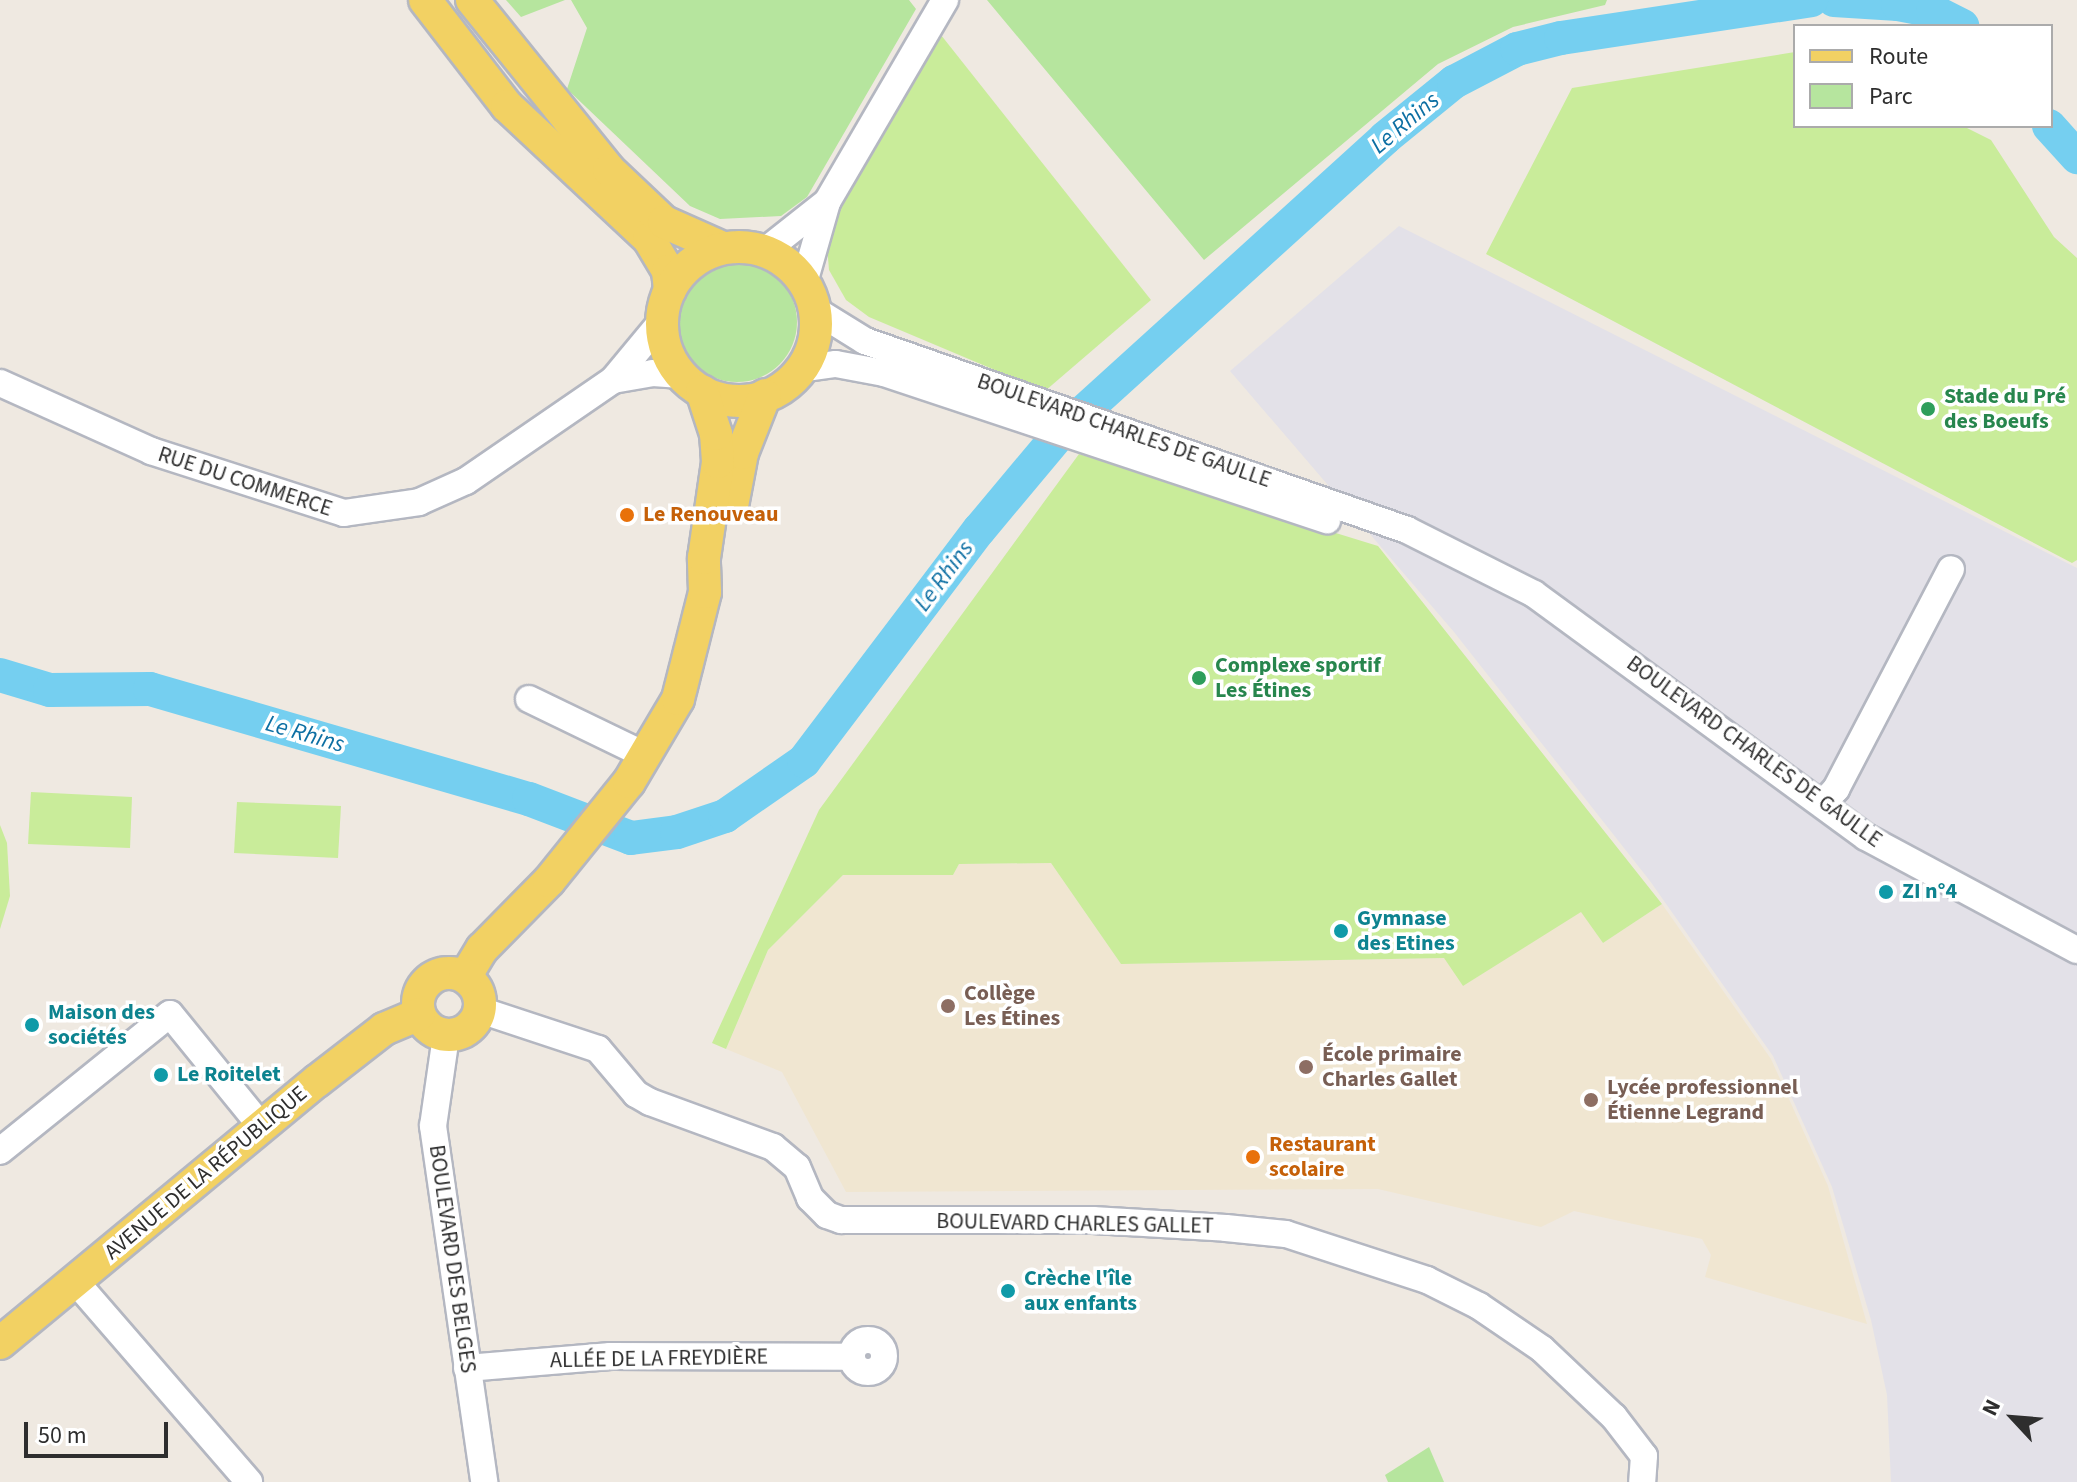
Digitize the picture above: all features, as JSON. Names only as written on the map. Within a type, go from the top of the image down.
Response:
[{"type":"main road","points":[[425,0],[507,106],[649,239],[668,271],[670,290],[662,321],[667,350],[692,383],[716,434],[718,462],[704,558],[705,592],[688,673],[647,756],[629,782],[549,881],[482,949],[465,977]]},
{"type":"main road","points":[[472,0],[609,170],[664,222],[723,248],[765,251],[809,297],[813,341],[800,369],[765,395],[733,400],[692,383]]},
{"type":"main road","points":[[670,290],[701,256],[723,248]]},
{"type":"main road","points":[[705,592],[721,560],[742,453],[765,395]]},
{"type":"main road","points":[[447,973],[465,977],[478,991],[480,1010],[464,1032],[446,1036],[429,1029],[419,1014],[419,995],[429,980],[447,973]]},
{"type":"main road","name":"AVENUE DE LA RÉPUBLIQUE","points":[[0,1343],[261,1126],[384,1029],[419,1014]]},
{"type":"street","points":[[809,297],[827,202],[945,0]]},
{"type":"street","points":[[765,251],[827,202]]},
{"type":"street","name":"BOULEVARD CHARLES DE GAULLE","points":[[809,297],[865,341],[1006,402],[1123,442],[1407,530],[1435,549],[1534,594],[1586,627],[1822,804],[1909,864],[2077,950]]},
{"type":"street","name":"RUE DU COMMERCE","points":[[0,383],[151,451],[344,513],[419,502],[466,481],[613,380],[662,321]]},
{"type":"street","name":"BOULEVARD CHARLES DE GAULLE","points":[[800,369],[853,366],[1006,402]]},
{"type":"street","name":"RUE DU COMMERCE","points":[[613,380],[653,373],[692,383]]},
{"type":"street","points":[[1822,804],[1836,789],[1951,569]]},
{"type":"street","points":[[529,699],[647,756]]},
{"type":"street","name":"BOULEVARD CHARLES GALLET","points":[[480,1010],[598,1049],[636,1094],[650,1102],[773,1147],[797,1167],[810,1198],[827,1215],[841,1220],[1093,1220],[1286,1234],[1427,1280],[1479,1306],[1552,1359],[1614,1417],[1644,1456],[1642,1482]]},
{"type":"street","points":[[0,1151],[170,1014],[261,1126]]},
{"type":"street","name":"BOULEVARD DES BELGES","points":[[446,1036],[433,1126],[484,1482]]},
{"type":"street","points":[[75,1281],[249,1482]]},
{"type":"street","name":"ALLÉE DE LA FREYDIÈRE","points":[[467,1368],[610,1356],[852,1357]]},
{"type":"shaded area","points":[[1399,226],[2077,568],[2077,1482],[1891,1482],[1887,1395],[1871,1320],[1832,1187],[1773,1056],[1650,881],[1454,632],[1230,371]]},
{"type":"shaded area","points":[[1051,863],[1121,964],[1444,958],[1463,986],[1581,911],[1603,943],[1662,904],[1771,1059],[1828,1186],[1867,1324],[1705,1277],[1711,1255],[1702,1239],[1574,1211],[1541,1227],[1378,1189],[846,1192],[782,1072],[726,1049],[768,950],[843,875],[953,875],[959,864]]},
{"type":"green space","points":[[506,0],[565,0],[521,17]]},
{"type":"green space","points":[[571,0],[909,0],[916,9],[807,197],[781,216],[720,219],[690,206],[567,89],[587,28]]},
{"type":"green space","points":[[987,0],[1607,0],[1605,5],[1513,27],[1438,64],[1204,260]]},
{"type":"green space","points":[[941,35],[1151,300],[1045,391],[869,317],[846,300],[829,270],[827,245],[841,207]]},
{"type":"green space","name":"Stade du Pré des Boeufs","points":[[1793,52],[1793,128],[1967,128],[1991,140],[2054,237],[2077,258],[2077,560],[2072,563],[1486,254],[1572,88]]},
{"type":"green space","points":[[737,262],[760,266],[780,279],[793,299],[797,322],[793,345],[780,365],[760,378],[737,382],[714,378],[694,365],[681,345],[677,322],[681,299],[694,279],[714,266]]},
{"type":"green space","name":"Complexe sportif Les Étines","points":[[1079,454],[1378,546],[1662,904],[1603,943],[1581,912],[1463,986],[1444,958],[1121,964],[1051,863],[959,864],[953,875],[843,875],[768,950],[726,1049],[712,1043],[819,810]]},
{"type":"green space","points":[[31,792],[132,797],[130,848],[28,844]]},
{"type":"green space","points":[[237,802],[341,806],[338,858],[234,853]]},
{"type":"green space","points":[[0,825],[7,843],[10,896],[0,929]]},
{"type":"green space","points":[[1429,1447],[1444,1482],[1388,1482],[1385,1475]]},
{"type":"waterway","name":"Le Rhins","points":[[0,675],[50,690],[150,689],[529,799],[631,838],[677,832],[725,816],[804,761],[979,530],[1060,433],[1385,138],[1454,82],[1517,49],[1561,38],[1811,0]]},
{"type":"waterway","name":"Le Rhins","points":[[1834,0],[1898,4],[1933,11],[1958,24]]},
{"type":"waterway","name":"Le Rhins","points":[[2051,128],[2077,157]]},
{"type":"place","name":"Stade du Pré des Boeufs","points":[[1928,409]]},
{"type":"place","name":"Le Renouveau","points":[[627,515]]},
{"type":"place","name":"Complexe sportif Les Étines","points":[[1199,678]]},
{"type":"place","name":"ZI n°4","points":[[1886,892]]},
{"type":"place","name":"Gymnase des Etines","points":[[1341,931]]},
{"type":"place","name":"Collège Les Étines","points":[[948,1006]]},
{"type":"place","name":"Maison des sociétés","points":[[32,1025]]},
{"type":"place","name":"École primaire Charles Gallet","points":[[1306,1067]]},
{"type":"place","name":"Le Roitelet","points":[[161,1075]]},
{"type":"place","name":"Lycée professionnel Étienne Legrand","points":[[1591,1100]]},
{"type":"place","name":"Restaurant scolaire","points":[[1253,1157]]},
{"type":"place","name":"Crèche l'île aux enfants","points":[[1008,1291]]}]
